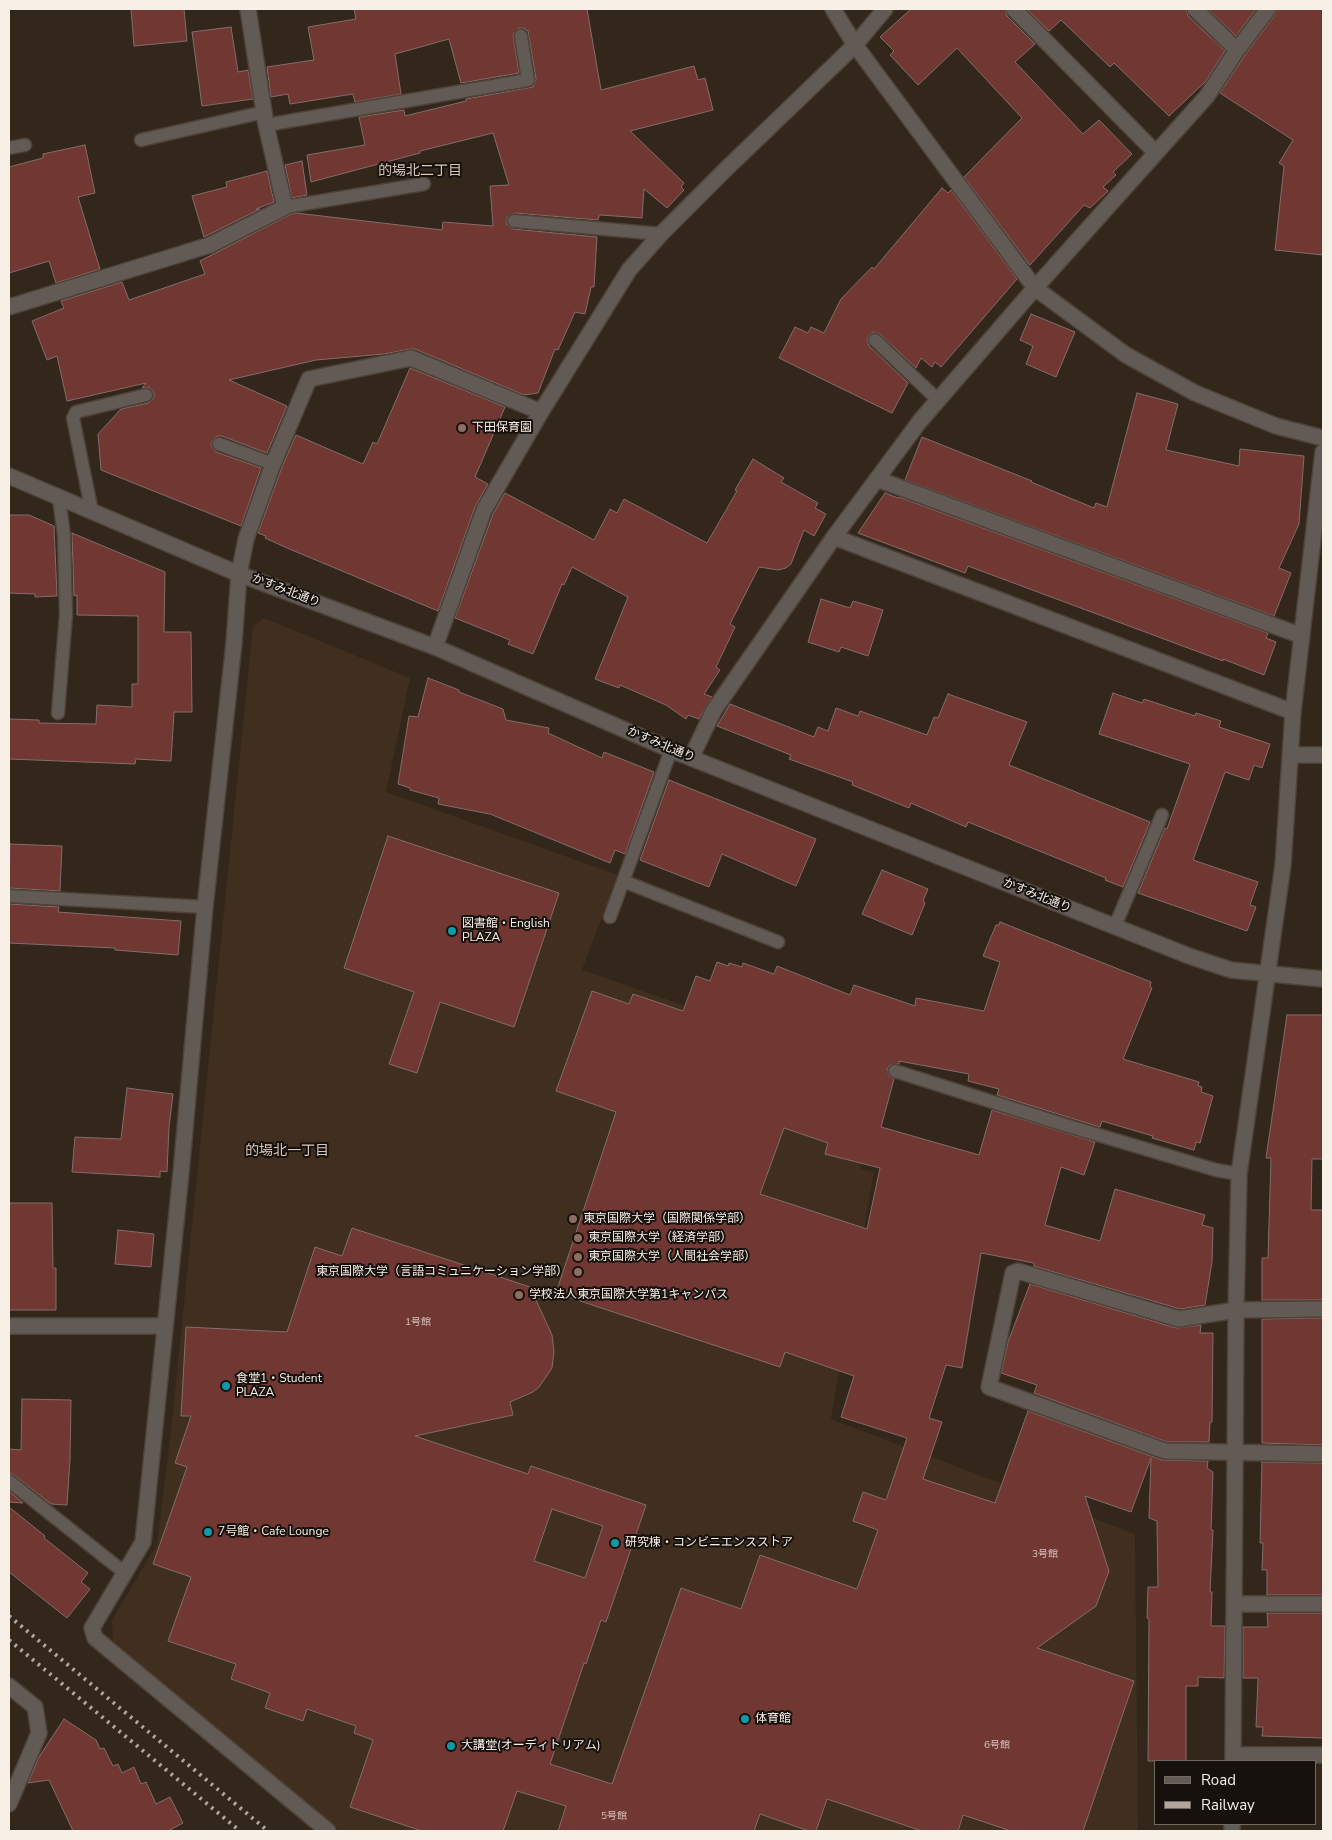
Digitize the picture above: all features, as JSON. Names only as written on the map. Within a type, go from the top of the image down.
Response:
[{"type":"street","points":[[9,307],[210,245],[284,207],[265,118],[248,9]]},
{"type":"street","points":[[833,9],[855,45],[1034,288],[1126,355],[1194,394],[1276,426],[1323,438]]},
{"type":"street","points":[[435,647],[484,510],[541,412],[629,270],[661,234],[855,45],[885,9]]},
{"type":"street","points":[[1014,9],[1156,153]]},
{"type":"street","points":[[1195,9],[1238,50]]},
{"type":"street","points":[[691,758],[714,710],[834,537],[920,421],[1034,288],[1208,96],[1268,9]]},
{"type":"street","points":[[328,1831],[95,1638],[92,1628],[143,1542],[205,907],[234,643],[239,574],[246,539],[273,464],[309,379],[411,358],[541,412]]},
{"type":"street","points":[[1323,452],[1317,556],[1302,636],[1293,712],[1283,865],[1238,1174],[1233,1758],[1323,1755]]},
{"type":"street","name":"かすみ北通り","points":[[9,476],[239,574],[435,647],[691,758],[1189,956],[1231,970],[1323,979]]},
{"type":"street","points":[[878,479],[1302,636]]},
{"type":"street","points":[[834,537],[1293,712]]},
{"type":"street","points":[[1291,755],[1323,755]]},
{"type":"street","points":[[1323,1309],[1236,1310],[1179,1319],[1018,1271],[1013,1273],[989,1386],[1165,1451],[1323,1454]]},
{"type":"street","points":[[9,1326],[164,1326]]},
{"type":"street","points":[[1234,1604],[1323,1604]]},
{"type":"street","points":[[9,1686],[35,1707],[39,1733],[9,1804]]},
{"type":"lane","points":[[141,140],[265,118],[528,80],[521,36]]},
{"type":"lane","points":[[9,148],[25,145]]},
{"type":"lane","points":[[284,207],[424,184]]},
{"type":"lane","points":[[514,221],[661,234]]},
{"type":"lane","points":[[875,340],[938,400]]},
{"type":"lane","points":[[92,512],[72,418],[76,412],[146,395]]},
{"type":"lane","points":[[219,444],[273,464]]},
{"type":"lane","points":[[58,713],[66,614],[64,536],[59,498]]},
{"type":"lane","points":[[610,917],[672,750]]},
{"type":"lane","points":[[1115,926],[1162,815]]},
{"type":"lane","points":[[623,881],[778,942]]},
{"type":"lane","points":[[9,896],[205,907]]},
{"type":"lane","points":[[896,1071],[1065,1125],[1216,1170],[1238,1174]]},
{"type":"lane","points":[[9,1481],[125,1573]]},
{"type":"shaded area","name":"学校法人東京国際大学第1キャンパス","points":[[264,618],[410,678],[386,792],[618,875],[582,970],[880,1073],[860,1169],[874,1172],[831,1419],[1135,1534],[1138,1831],[341,1831],[113,1642],[112,1620],[157,1544],[172,1421],[253,626]]},
{"type":"building","points":[[131,9],[184,9],[187,41],[134,46]]},
{"type":"building","points":[[354,9],[587,9],[601,90],[694,66],[698,80],[705,78],[713,110],[630,131],[684,183],[681,187],[684,190],[667,208],[644,189],[642,218],[601,215],[598,220],[515,213],[507,217],[506,224],[513,229],[597,237],[594,287],[591,287],[585,314],[575,312],[558,350],[555,349],[538,393],[524,395],[415,349],[384,354],[316,360],[229,380],[287,406],[267,453],[222,436],[217,436],[212,441],[211,446],[216,452],[261,468],[241,526],[101,470],[98,434],[121,409],[148,403],[154,398],[154,393],[149,387],[142,388],[146,383],[67,401],[57,356],[47,360],[32,321],[64,308],[61,301],[122,282],[129,300],[205,274],[200,261],[291,214],[296,213],[442,230],[443,222],[493,226],[490,186],[509,185],[493,133],[420,151],[420,153],[311,182],[307,155],[365,145],[359,117],[404,110],[405,116],[466,101],[466,99],[533,87],[536,79],[528,31],[519,28],[513,34],[519,73],[461,83],[449,39],[395,54],[401,94],[355,102],[353,94],[290,104],[288,94],[271,97],[267,67],[314,60],[308,27],[356,19]]},
{"type":"building","points":[[911,9],[1005,9],[1007,16],[1035,44],[1015,62],[1083,134],[1099,120],[1132,154],[1113,172],[1116,175],[1103,187],[1108,191],[1090,208],[1084,205],[1030,265],[964,177],[1022,118],[957,48],[918,85],[890,55],[894,51],[880,37]]},
{"type":"building","points":[[1027,9],[1186,9],[1188,16],[1225,51],[1205,82],[1169,116],[1114,63],[1110,67],[1061,20],[1049,31]]},
{"type":"building","points":[[1208,9],[1256,9],[1236,36]]},
{"type":"building","points":[[1277,9],[1323,9],[1323,255],[1275,250],[1284,166],[1279,163],[1293,140],[1220,93],[1275,15]]},
{"type":"building","points":[[231,27],[238,72],[248,70],[253,99],[202,106],[192,32]]},
{"type":"building","points":[[85,145],[95,193],[78,197],[100,269],[56,283],[49,261],[9,273],[9,167],[43,158],[43,154]]},
{"type":"building","points":[[302,161],[307,195],[292,198],[285,165]]},
{"type":"building","points":[[267,171],[274,202],[256,209],[260,209],[204,237],[192,196],[227,187],[226,182]]},
{"type":"building","points":[[942,188],[948,193],[951,190],[1017,279],[941,367],[935,362],[932,367],[921,358],[916,368],[880,334],[873,332],[870,334],[867,339],[869,346],[908,383],[892,413],[779,358],[795,327],[808,333],[811,327],[824,333],[841,299],[872,267],[874,269]]},
{"type":"building","points":[[1031,314],[1075,332],[1056,377],[1026,364],[1033,346],[1020,340]]},
{"type":"building","points":[[410,368],[505,407],[475,477],[488,484],[475,507],[438,611],[287,548],[258,533],[296,435],[363,464],[373,442],[377,444]]},
{"type":"building","points":[[1137,393],[1178,404],[1166,450],[1239,466],[1240,449],[1304,456],[1299,524],[1279,568],[1291,573],[1274,616],[905,480],[922,437],[1094,508],[1096,503],[1107,507]]},
{"type":"building","points":[[753,459],[784,478],[781,482],[818,503],[815,508],[826,514],[814,536],[804,530],[791,564],[786,568],[778,570],[759,567],[730,624],[735,627],[716,667],[720,670],[704,694],[712,697],[699,719],[688,715],[686,719],[666,705],[620,685],[619,688],[595,679],[628,597],[572,567],[564,585],[562,584],[533,654],[508,644],[510,640],[455,618],[493,514],[505,493],[594,540],[610,509],[617,513],[624,499],[707,543]]},
{"type":"building","points":[[885,493],[1268,633],[1266,638],[1276,642],[1264,675],[968,566],[965,573],[858,533]]},
{"type":"building","points":[[9,515],[29,515],[54,526],[57,596],[35,597],[35,594],[9,593]]},
{"type":"building","points":[[72,533],[165,572],[164,632],[191,632],[192,712],[174,712],[171,761],[136,759],[135,764],[9,759],[9,719],[39,720],[39,723],[96,724],[97,705],[132,707],[132,684],[138,684],[138,616],[77,615],[77,595],[74,596]]},
{"type":"building","points":[[821,599],[850,608],[853,601],[883,610],[868,656],[841,647],[839,652],[808,642]]},
{"type":"building","points":[[428,678],[503,709],[506,720],[549,728],[548,733],[602,758],[604,752],[654,772],[625,854],[615,850],[610,863],[490,814],[438,804],[439,798],[410,790],[410,788],[398,784],[409,716],[418,717]]},
{"type":"building","points":[[1113,693],[1142,703],[1144,699],[1195,716],[1196,713],[1221,721],[1219,727],[1270,744],[1262,768],[1254,765],[1249,780],[1225,772],[1193,860],[1258,882],[1250,905],[1256,907],[1247,931],[1138,893],[1165,828],[1167,829],[1190,764],[1099,734]]},
{"type":"building","points":[[948,694],[1027,722],[1009,765],[1150,822],[1123,887],[1105,880],[1106,878],[968,822],[966,827],[911,803],[909,808],[852,785],[853,782],[789,759],[791,755],[717,726],[730,704],[814,737],[818,727],[828,731],[836,708],[858,716],[860,711],[927,735],[934,717],[938,718]]},
{"type":"building","points":[[669,780],[816,839],[796,886],[722,854],[709,887],[640,860]]},
{"type":"building","name":"図書館・English PLAZA","points":[[388,836],[559,893],[514,1027],[440,1002],[417,1073],[389,1064],[414,992],[344,968]]},
{"type":"building","points":[[10,844],[62,846],[60,891],[9,888]]},
{"type":"building","points":[[882,870],[928,889],[923,901],[925,903],[912,935],[862,914]]},
{"type":"building","points":[[9,904],[59,907],[58,912],[181,921],[178,955],[115,950],[115,948],[9,943]]},
{"type":"building","points":[[1000,922],[1151,982],[1150,987],[1152,988],[1123,1059],[1199,1082],[1198,1086],[1202,1087],[1201,1092],[1213,1096],[1200,1143],[1196,1142],[1194,1150],[1102,1121],[1100,1127],[997,1095],[999,1089],[968,1081],[969,1074],[899,1061],[899,1064],[890,1065],[887,1069],[889,1076],[894,1079],[881,1127],[979,1155],[992,1110],[1095,1142],[1084,1175],[1061,1167],[1045,1225],[1100,1241],[1115,1189],[1205,1215],[1202,1225],[1213,1228],[1212,1262],[1205,1305],[1180,1309],[1037,1267],[1034,1266],[1034,1263],[981,1253],[962,1368],[946,1365],[929,1418],[942,1422],[923,1479],[995,1503],[1028,1411],[1162,1460],[1208,1461],[1207,1468],[1213,1472],[1211,1626],[1225,1626],[1224,1678],[1198,1677],[1198,1686],[1186,1686],[1186,1760],[1148,1761],[1148,1587],[1158,1587],[1157,1521],[1149,1518],[1151,1458],[1131,1512],[1085,1496],[1109,1571],[1096,1606],[1037,1648],[1134,1681],[1083,1831],[1011,1831],[963,1815],[958,1831],[922,1831],[827,1799],[816,1831],[809,1831],[760,1814],[754,1831],[558,1831],[566,1806],[517,1791],[503,1831],[422,1831],[350,1807],[373,1740],[354,1733],[356,1726],[307,1709],[303,1721],[265,1708],[270,1693],[231,1679],[236,1664],[168,1641],[191,1577],[153,1564],[187,1467],[175,1463],[191,1416],[181,1416],[186,1327],[287,1332],[315,1247],[342,1256],[352,1228],[530,1287],[552,1335],[554,1352],[552,1368],[539,1387],[533,1392],[510,1402],[513,1415],[415,1436],[528,1474],[531,1466],[646,1505],[606,1622],[601,1620],[586,1664],[584,1663],[550,1764],[612,1784],[681,1588],[741,1609],[760,1555],[857,1589],[878,1530],[853,1521],[863,1492],[886,1500],[907,1438],[841,1417],[854,1376],[785,1352],[780,1367],[556,1293],[616,1112],[556,1091],[592,991],[629,1004],[633,994],[683,1011],[696,976],[710,981],[717,962],[728,966],[729,963],[742,967],[743,963],[774,974],[777,966],[850,995],[854,985],[915,1006],[916,998],[984,1011],[1000,962],[983,956],[996,925],[999,925]],"holes":[[[784,1128],[828,1143],[825,1154],[880,1168],[867,1229],[760,1194]],[[552,1509],[603,1526],[585,1578],[534,1561]]]},
{"type":"building","points":[[1287,1015],[1323,1015],[1323,1159],[1312,1159],[1311,1210],[1323,1210],[1323,1300],[1262,1300],[1262,1258],[1268,1258],[1271,1158],[1266,1158]]},
{"type":"building","points":[[127,1088],[173,1094],[167,1172],[160,1171],[160,1177],[72,1172],[75,1137],[121,1139]]},
{"type":"building","points":[[9,1203],[52,1203],[53,1268],[56,1268],[56,1310],[9,1310]]},
{"type":"building","points":[[118,1230],[154,1234],[151,1267],[115,1264]]},
{"type":"building","points":[[1030,1284],[1176,1328],[1201,1325],[1200,1333],[1213,1333],[1212,1422],[1210,1422],[1209,1442],[1167,1442],[1034,1393],[1037,1385],[1001,1373],[1008,1342]]},
{"type":"building","points":[[1323,1318],[1323,1445],[1262,1443],[1262,1319]]},
{"type":"building","points":[[22,1399],[71,1400],[67,1505],[51,1504],[9,1473],[9,1449],[21,1450]]},
{"type":"building","points":[[1262,1462],[1323,1463],[1323,1595],[1267,1595],[1267,1570],[1262,1570],[1263,1543],[1260,1543]]},
{"type":"building","points":[[9,1491],[23,1503],[9,1502]]},
{"type":"building","points":[[9,1507],[88,1573],[81,1582],[90,1589],[67,1618],[9,1572]]},
{"type":"building","points":[[1267,1613],[1323,1613],[1323,1738],[1262,1736],[1263,1727],[1256,1727],[1258,1678],[1243,1678],[1243,1627],[1268,1627]]},
{"type":"building","points":[[64,1719],[96,1740],[100,1749],[104,1748],[113,1766],[118,1764],[122,1773],[134,1767],[141,1784],[146,1782],[156,1804],[170,1797],[183,1823],[168,1831],[73,1831],[49,1780],[28,1783],[39,1757]]},
{"type":"railway","points":[[9,1616],[268,1831]]},
{"type":"railway","points":[[9,1640],[240,1831]]},
{"type":"place","name":"下田保育園","points":[[462,428]]},
{"type":"place","name":"図書館・English PLAZA","points":[[452,931]]},
{"type":"place","name":"東京国際大学（国際関係学部）","points":[[573,1219]]},
{"type":"place","name":"東京国際大学（経済学部）","points":[[578,1238]]},
{"type":"place","name":"東京国際大学（人間社会学部）","points":[[578,1257]]},
{"type":"place","name":"東京国際大学（言語コミュニケーション学部）","points":[[578,1272]]},
{"type":"place","name":"学校法人東京国際大学第1キャンパス","points":[[519,1295]]},
{"type":"place","name":"食堂1・Student PLAZA","points":[[226,1386]]},
{"type":"place","name":"7号館・Cafe Lounge","points":[[208,1532]]},
{"type":"place","name":"研究棟・コンビニエンスストア","points":[[615,1543]]},
{"type":"place","name":"体育館","points":[[745,1719]]},
{"type":"place","name":"大講堂(オーディトリアム)","points":[[451,1746]]},
{"type":"district","name":"的場北二丁目","points":[[420,172]]},
{"type":"district","name":"的場北一丁目","points":[[287,1152]]}]
